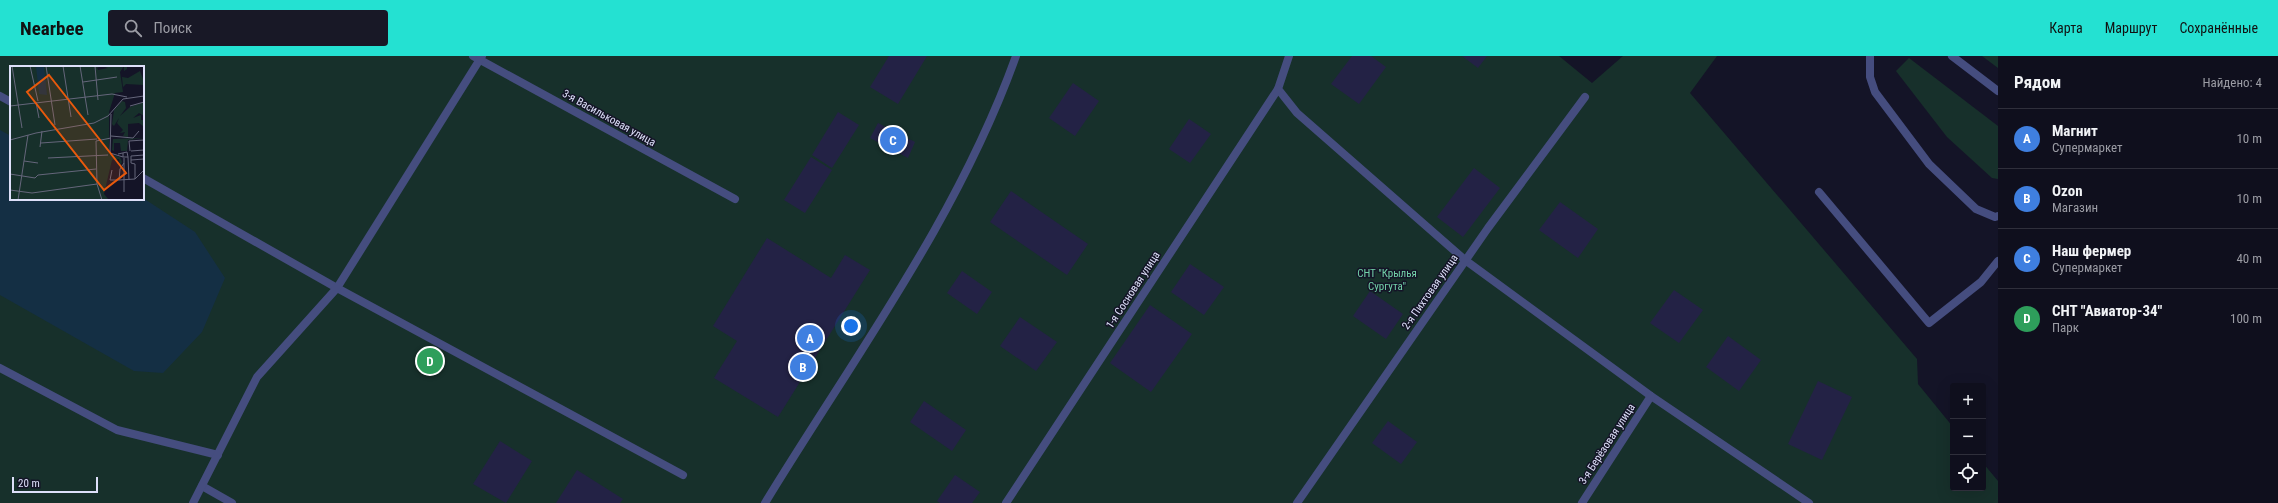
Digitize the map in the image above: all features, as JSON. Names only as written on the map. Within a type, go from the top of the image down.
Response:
[{"type":"street","points":[[765,503],[902,289],[951,202],[1008,79],[1016,56]]},
{"type":"street","name":"1-я Сосновая улица","points":[[1006,503],[1278,90],[1289,56]]},
{"type":"street","points":[[1877,56],[1871,60],[1870,77],[1875,92],[1929,164],[1976,209],[1995,217],[1998,216]]},
{"type":"street","points":[[1952,56],[1998,91]]},
{"type":"street","points":[[193,503],[257,377],[337,288],[478,57]]},
{"type":"street","name":"3-я Васильковая улица","points":[[478,57],[735,199]]},
{"type":"street","points":[[1278,90],[1297,113],[1465,260],[1651,396],[1809,503]]},
{"type":"street","points":[[0,96],[10,101]]},
{"type":"street","name":"2-я Пихтовая улица","points":[[1297,503],[1465,260],[1586,97]]},
{"type":"street","points":[[144,179],[337,288],[683,475]]},
{"type":"street","points":[[1818,192],[1929,322],[1981,282],[1998,261]]},
{"type":"street","points":[[0,368],[116,430],[218,455]]},
{"type":"street","name":"3-я Берёзовая улица","points":[[1582,503],[1651,396]]},
{"type":"street","points":[[202,486],[232,503]]},
{"type":"green space","name":"CНТ \"Крылья Сургута\"","points":[[0,56],[1559,56],[1592,83],[1623,56],[1717,56],[1690,93],[1917,359],[1918,384],[1950,423],[1950,491],[1986,491],[1986,467],[1998,481],[1998,503],[0,503]]},
{"type":"green space","points":[[1982,56],[1998,56],[1998,68]]},
{"type":"green space","points":[[1909,58],[1998,126],[1998,179],[1992,178],[1947,137],[1896,71]]},
{"type":"water","points":[[0,130],[10,135],[10,200],[144,200],[144,199],[195,232],[225,278],[202,332],[163,373],[134,371],[0,295]]},
{"type":"building","points":[[889,56],[927,56],[898,104],[870,87]]},
{"type":"building","points":[[1352,56],[1371,56],[1386,67],[1359,104],[1331,84]]},
{"type":"building","points":[[1462,56],[1487,56],[1478,68]]},
{"type":"building","points":[[1073,83],[1099,101],[1075,136],[1049,118]]},
{"type":"building","points":[[838,112],[859,125],[832,168],[812,155]]},
{"type":"building","points":[[1189,119],[1211,134],[1190,163],[1169,149]]},
{"type":"building","points":[[878,123],[915,142],[908,158],[870,138]]},
{"type":"building","points":[[811,157],[832,170],[805,213],[784,200]]},
{"type":"building","points":[[1474,168],[1500,188],[1463,237],[1437,217]]},
{"type":"building","points":[[1011,191],[1088,244],[1067,275],[990,222]]},
{"type":"building","points":[[1560,202],[1598,229],[1578,258],[1539,230]]},
{"type":"building","points":[[767,238],[831,278],[845,255],[870,270],[778,417],[714,378],[737,341],[713,326]]},
{"type":"building","points":[[1190,264],[1224,287],[1204,315],[1171,292]]},
{"type":"building","points":[[962,271],[992,292],[977,314],[947,293]]},
{"type":"building","points":[[1674,290],[1703,310],[1679,343],[1650,323]]},
{"type":"building","points":[[1370,291],[1403,314],[1386,339],[1353,316]]},
{"type":"building","points":[[1150,305],[1192,334],[1151,392],[1110,363]]},
{"type":"building","points":[[1020,317],[1057,342],[1036,371],[1000,346]]},
{"type":"building","points":[[1728,336],[1761,360],[1739,391],[1706,367]]},
{"type":"building","points":[[1818,381],[1852,397],[1822,460],[1788,444]]},
{"type":"building","points":[[924,401],[966,430],[952,451],[910,422]]},
{"type":"building","points":[[1388,421],[1417,442],[1401,464],[1372,443]]},
{"type":"building","points":[[500,441],[532,461],[506,503],[473,484]]},
{"type":"building","points":[[577,470],[623,499],[620,503],[556,503]]},
{"type":"building","points":[[955,475],[980,492],[972,503],[940,503],[937,501]]},
{"type":"place","name":"Наш фермер","points":[[893,140]]},
{"type":"place","name":"Магнит","points":[[810,338]]},
{"type":"place","name":"СНТ \"Авиатор-34\"","points":[[430,361]]},
{"type":"place","name":"Ozon","points":[[803,367]]}]
